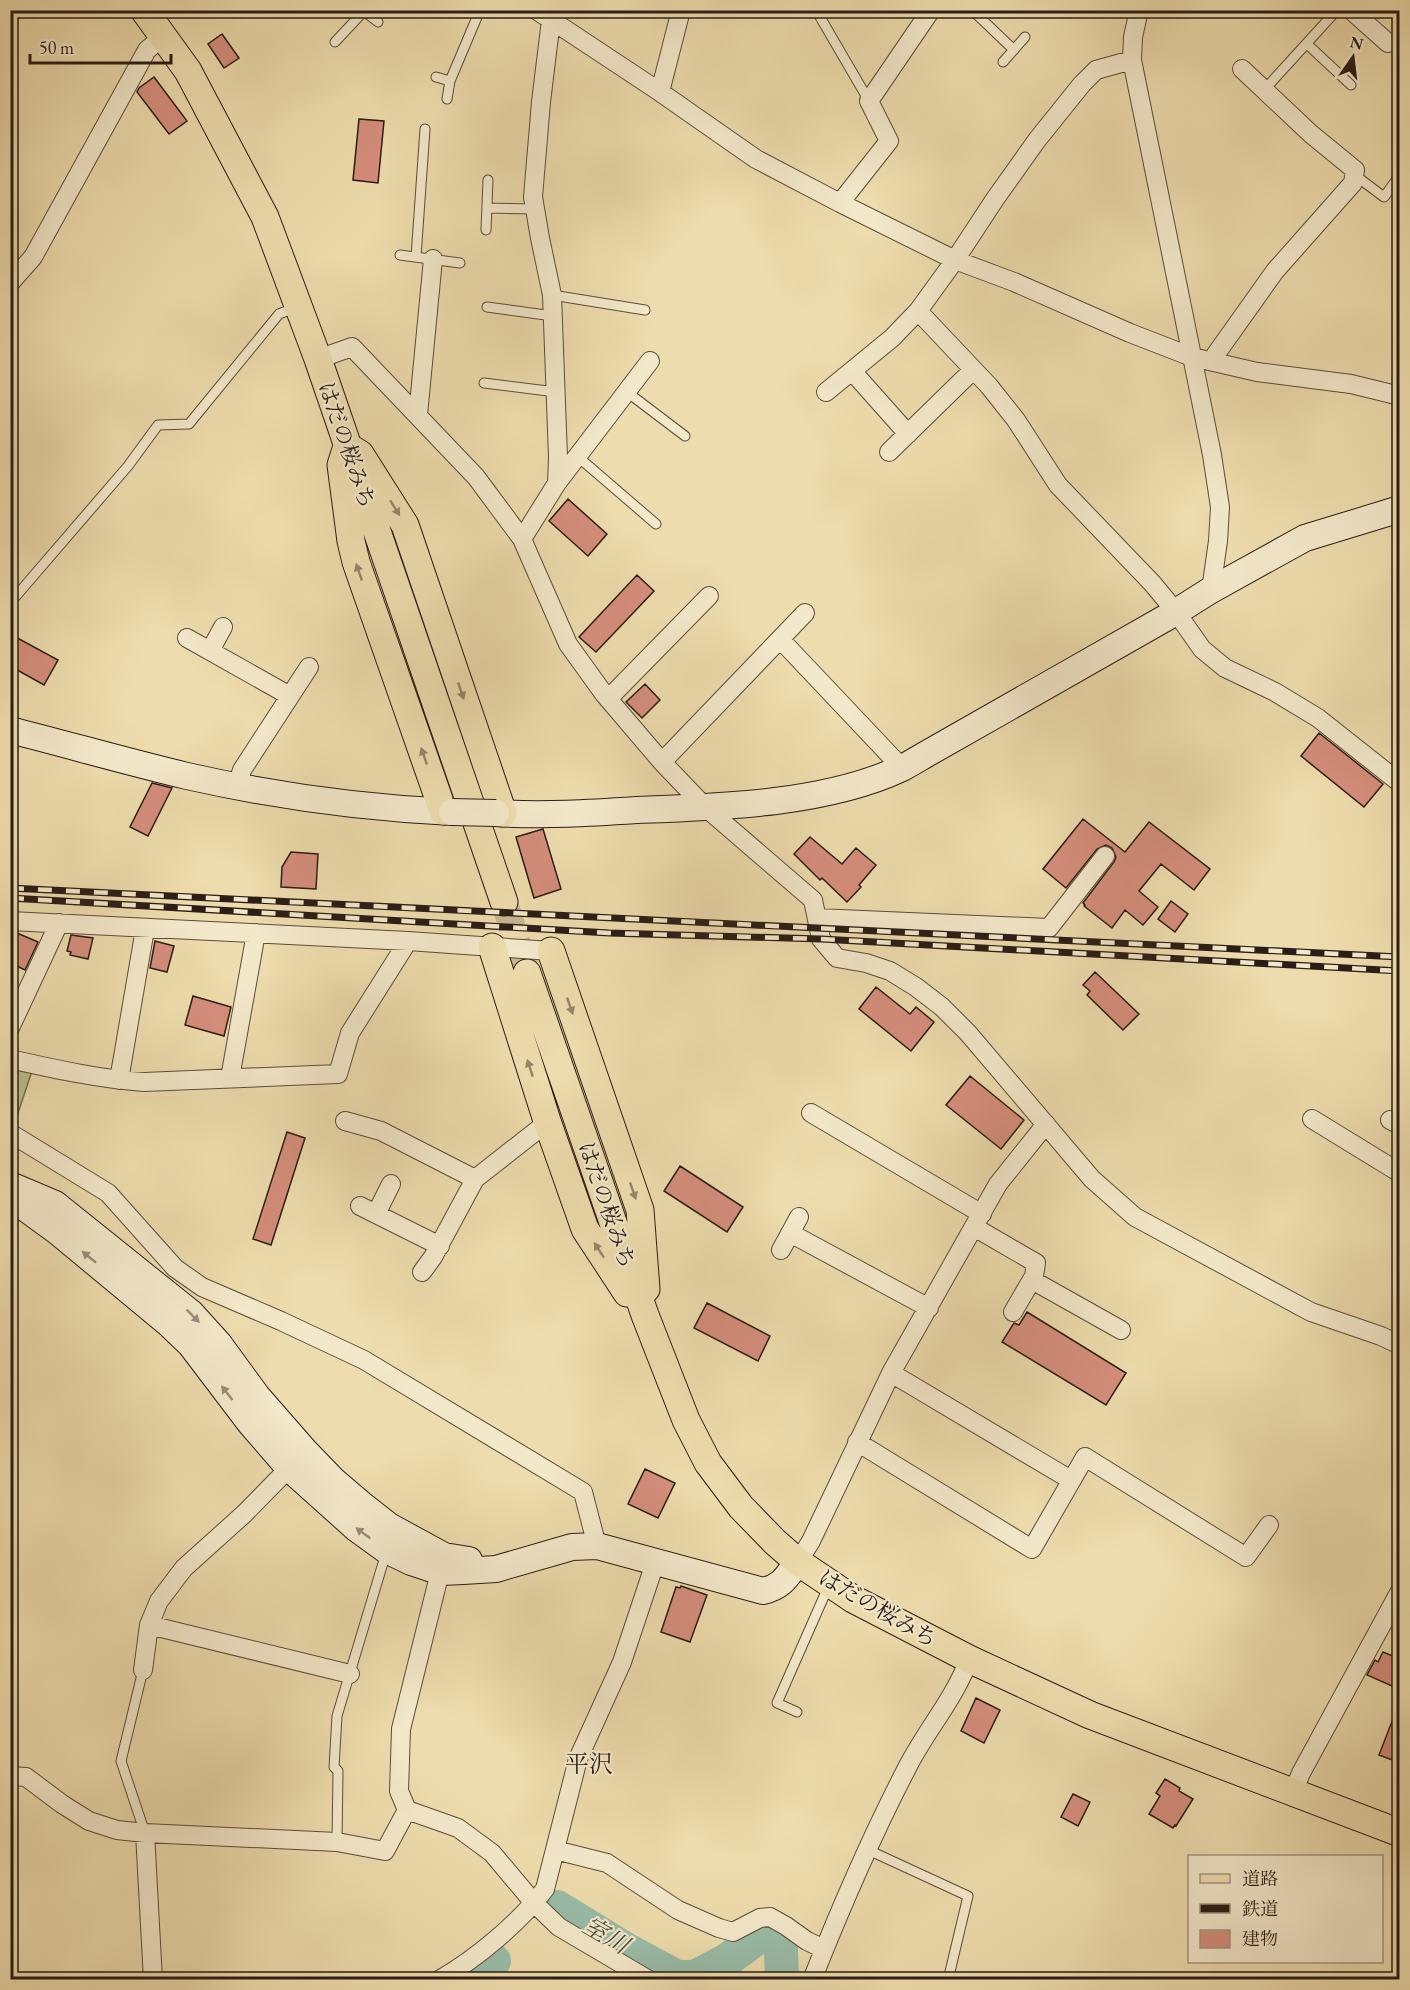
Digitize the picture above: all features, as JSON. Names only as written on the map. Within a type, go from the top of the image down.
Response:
[{"type":"main road","name":"はだの桜みち","points":[[156,19],[188,71],[265,217],[318,359],[504,902]]},
{"type":"main road","points":[[448,811],[356,561],[351,541],[341,465],[347,446],[360,454],[405,525],[499,813]]},
{"type":"main road","points":[[492,947],[548,1125],[585,1229],[627,1294],[645,1315]]},
{"type":"main road","points":[[551,951],[640,1210],[646,1285],[645,1315]]},
{"type":"main road","name":"はだの桜みち","points":[[527,973],[645,1315],[686,1420],[708,1463],[741,1507],[775,1542],[798,1562],[853,1599],[969,1659],[1090,1715],[1400,1833]]},
{"type":"street","points":[[660,92],[681,10]]},
{"type":"street","points":[[840,203],[889,141],[869,101],[931,10]]},
{"type":"street","points":[[1351,10],[1388,44]]},
{"type":"street","points":[[1141,12],[1133,38],[1132,60],[1212,455],[1220,507],[1211,590]]},
{"type":"street","points":[[543,15],[756,159],[955,260],[1014,282],[1130,333],[1192,357],[1257,372],[1351,384],[1400,396]]},
{"type":"street","points":[[543,15],[533,197],[552,295],[557,483]]},
{"type":"street","points":[[10,283],[33,257],[147,50],[156,19]]},
{"type":"street","points":[[826,392],[892,338],[918,311],[1037,140],[1082,84],[1096,70],[1132,60]]},
{"type":"street","points":[[1214,362],[1216,354],[1275,271],[1353,183],[1356,176],[1355,170],[1311,134],[1242,69]]},
{"type":"street","points":[[418,415],[425,258]]},
{"type":"street","points":[[918,311],[1016,420],[1058,485],[1152,583],[1202,649],[1225,668],[1275,692],[1318,718],[1400,783]]},
{"type":"street","points":[[318,359],[352,347],[476,477],[522,539],[568,644],[608,699],[662,762],[705,807],[813,900],[821,939],[837,958],[866,963],[890,971],[942,1007],[968,1033],[1092,1179],[1135,1217],[1311,1312],[1381,1336],[1400,1345]]},
{"type":"street","points":[[522,539],[557,483],[650,361]]},
{"type":"street","points":[[889,452],[973,370]]},
{"type":"street","points":[[852,371],[908,434]]},
{"type":"street","points":[[10,730],[186,776],[237,786],[297,796],[448,811],[589,813],[705,807],[816,794],[866,781],[902,768],[1305,538],[1400,509]]},
{"type":"street","points":[[608,699],[709,596]]},
{"type":"street","points":[[662,762],[805,612]]},
{"type":"street","points":[[210,651],[223,627]]},
{"type":"street","points":[[187,638],[290,696]]},
{"type":"street","points":[[780,639],[902,768]]},
{"type":"street","points":[[237,786],[242,770],[309,667]]},
{"type":"street","points":[[817,918],[1049,928],[1105,856]]},
{"type":"street","points":[[10,921],[408,941],[551,951]]},
{"type":"street","points":[[10,1028],[59,923]]},
{"type":"street","points":[[119,1080],[145,928]]},
{"type":"street","points":[[230,1078],[256,933]]},
{"type":"street","points":[[10,1059],[59,1070],[144,1082],[338,1074],[351,1033],[408,941]]},
{"type":"street","points":[[811,1113],[895,1152],[978,1221],[1036,1263],[1034,1276],[1012,1312]]},
{"type":"street","points":[[1312,1119],[1358,1157],[1400,1173]]},
{"type":"street","points":[[345,1122],[381,1131],[475,1179]]},
{"type":"street","points":[[10,1185],[55,1204],[161,1286],[191,1313],[219,1344],[257,1396],[297,1460],[348,1522],[387,1550],[411,1562],[443,1564],[536,1557],[572,1547],[597,1546],[763,1591],[774,1589],[782,1583],[811,1541],[891,1373],[998,1184],[1046,1124]]},
{"type":"street","points":[[422,1272],[434,1257],[475,1179],[540,1128],[548,1125]]},
{"type":"street","points":[[10,1133],[108,1193],[161,1286]]},
{"type":"street","points":[[391,1184],[368,1210],[440,1246]]},
{"type":"street","points":[[10,1197],[58,1232],[161,1286],[202,1287],[364,1360],[583,1492],[597,1546]]},
{"type":"street","points":[[781,1250],[799,1217]]},
{"type":"street","points":[[790,1233],[851,1275],[929,1308]]},
{"type":"street","points":[[1032,1280],[1114,1320]]},
{"type":"street","points":[[891,1373],[1071,1480]]},
{"type":"street","points":[[857,1442],[1032,1549],[1085,1457],[1246,1557],[1269,1525]]},
{"type":"street","points":[[297,1460],[334,1480],[389,1526],[443,1564]]},
{"type":"street","points":[[143,1671],[149,1625],[159,1601],[184,1568],[244,1515],[297,1460]]},
{"type":"street","points":[[439,1980],[477,1956],[534,1903],[544,1889],[578,1758],[622,1662],[655,1563]]},
{"type":"street","points":[[443,1564],[401,1729],[399,1791],[407,1810],[458,1828],[492,1853],[534,1903],[559,1927],[649,1980]]},
{"type":"street","points":[[1293,1793],[1300,1773],[1400,1591]]},
{"type":"street","points":[[149,1625],[350,1674]]},
{"type":"street","points":[[812,1980],[866,1849],[909,1763],[961,1680],[969,1659]]},
{"type":"street","points":[[10,1776],[26,1777],[89,1821],[117,1830],[145,1833],[337,1842],[385,1851],[407,1810]]},
{"type":"street","points":[[145,1833],[153,1980]]},
{"type":"street","points":[[555,1850],[607,1863],[678,1910],[719,1929],[733,1932],[760,1918],[770,1917],[824,1949]]},
{"type":"lane","points":[[447,99],[450,81],[480,10]]},
{"type":"lane","points":[[816,10],[869,101]]},
{"type":"lane","points":[[972,10],[1014,50]]},
{"type":"lane","points":[[1265,89],[1337,10]]},
{"type":"lane","points":[[335,42],[364,11],[378,22]]},
{"type":"lane","points":[[1003,62],[1025,37]]},
{"type":"lane","points":[[1307,44],[1351,85]]},
{"type":"lane","points":[[436,77],[450,81]]},
{"type":"lane","points":[[424,129],[425,258]]},
{"type":"lane","points":[[1356,176],[1384,197],[1400,176]]},
{"type":"lane","points":[[486,230],[488,180]]},
{"type":"lane","points":[[487,208],[535,209]]},
{"type":"lane","points":[[400,255],[460,262]]},
{"type":"lane","points":[[552,295],[645,310]]},
{"type":"lane","points":[[10,603],[128,466],[158,425],[189,424],[279,314],[298,307]]},
{"type":"lane","points":[[487,307],[553,316]]},
{"type":"lane","points":[[484,383],[556,392]]},
{"type":"lane","points":[[627,392],[685,436]]},
{"type":"lane","points":[[577,456],[656,524]]},
{"type":"lane","points":[[337,1842],[338,1772],[334,1767],[337,1716],[387,1550]]},
{"type":"lane","points":[[797,1712],[777,1703],[830,1583]]},
{"type":"lane","points":[[143,1671],[121,1761],[145,1833]]},
{"type":"lane","points":[[866,1849],[968,1896],[948,1980]]},
{"type":"green space","points":[[10,1066],[32,1071],[17,1116],[11,1113]]},
{"type":"building","points":[[222,34],[239,58],[224,68],[208,44]]},
{"type":"building","points":[[154,77],[187,121],[169,134],[137,92]]},
{"type":"building","points":[[359,119],[384,121],[378,183],[353,180]]},
{"type":"building","points":[[568,499],[607,534],[588,556],[549,521]]},
{"type":"building","points":[[637,575],[654,591],[596,652],[579,637]]},
{"type":"building","points":[[10,634],[58,660],[44,685],[10,666]]},
{"type":"building","points":[[645,684],[660,700],[642,718],[626,702]]},
{"type":"building","points":[[1319,733],[1383,784],[1364,807],[1301,756]]},
{"type":"building","points":[[152,783],[172,788],[148,836],[130,827]]},
{"type":"building","points":[[1083,819],[1125,852],[1149,822],[1210,869],[1194,890],[1161,864],[1139,891],[1158,907],[1143,925],[1125,910],[1112,928],[1083,903],[1114,862],[1116,857],[1112,848],[1106,845],[1097,849],[1066,888],[1043,869]]},
{"type":"building","points":[[543,829],[561,889],[534,898],[516,837]]},
{"type":"building","points":[[810,837],[842,864],[856,848],[876,865],[847,902],[822,878],[820,880],[794,854]]},
{"type":"building","points":[[291,852],[318,854],[316,889],[281,887],[282,867]]},
{"type":"building","points":[[1171,901],[1188,914],[1175,932],[1158,919]]},
{"type":"building","points":[[10,932],[38,942],[25,970],[10,963]]},
{"type":"building","points":[[71,935],[93,938],[88,959],[70,955],[71,952],[67,951]]},
{"type":"building","points":[[155,941],[174,946],[167,972],[150,968]]},
{"type":"building","points":[[1095,972],[1139,1014],[1123,1030],[1087,995],[1090,991],[1083,985]]},
{"type":"building","points":[[876,987],[910,1014],[916,1007],[934,1022],[911,1051],[859,1009]]},
{"type":"building","points":[[193,996],[231,1007],[224,1036],[185,1025]]},
{"type":"building","points":[[970,1076],[1024,1120],[1001,1149],[946,1105]]},
{"type":"building","points":[[287,1132],[305,1138],[271,1245],[253,1239]]},
{"type":"building","points":[[680,1166],[743,1207],[727,1232],[664,1191]]},
{"type":"building","points":[[707,1303],[770,1336],[758,1361],[694,1328]]},
{"type":"building","points":[[1027,1312],[1126,1373],[1106,1405],[1002,1342],[1014,1323],[1019,1325]]},
{"type":"building","points":[[645,1469],[675,1483],[658,1518],[628,1504]]},
{"type":"building","points":[[681,1586],[707,1595],[690,1642],[661,1632],[676,1587]]},
{"type":"building","points":[[1383,1652],[1400,1659],[1400,1669],[1392,1686],[1367,1675],[1375,1660],[1378,1662]]},
{"type":"building","points":[[976,1698],[1000,1710],[984,1743],[961,1731]]},
{"type":"building","points":[[1398,1706],[1400,1706],[1400,1763],[1379,1755]]},
{"type":"building","points":[[1165,1779],[1193,1799],[1173,1828],[1149,1814],[1160,1796],[1156,1793]]},
{"type":"building","points":[[1073,1794],[1090,1802],[1078,1826],[1061,1817]]},
{"type":"waterway","name":"室川","points":[[557,1907],[627,1950],[677,1977],[695,1977],[727,1960],[757,1938],[772,1936],[781,1949],[782,1980]]},
{"type":"waterway","name":"室川","points":[[469,1980],[494,1961]]},
{"type":"tunnel","points":[[504,902],[527,973]]},
{"type":"railway","points":[[10,888],[1400,957]]},
{"type":"railway","points":[[10,898],[609,933],[821,939],[1400,971]]},
{"type":"district","name":"平沢","points":[[589,1763]]}]
